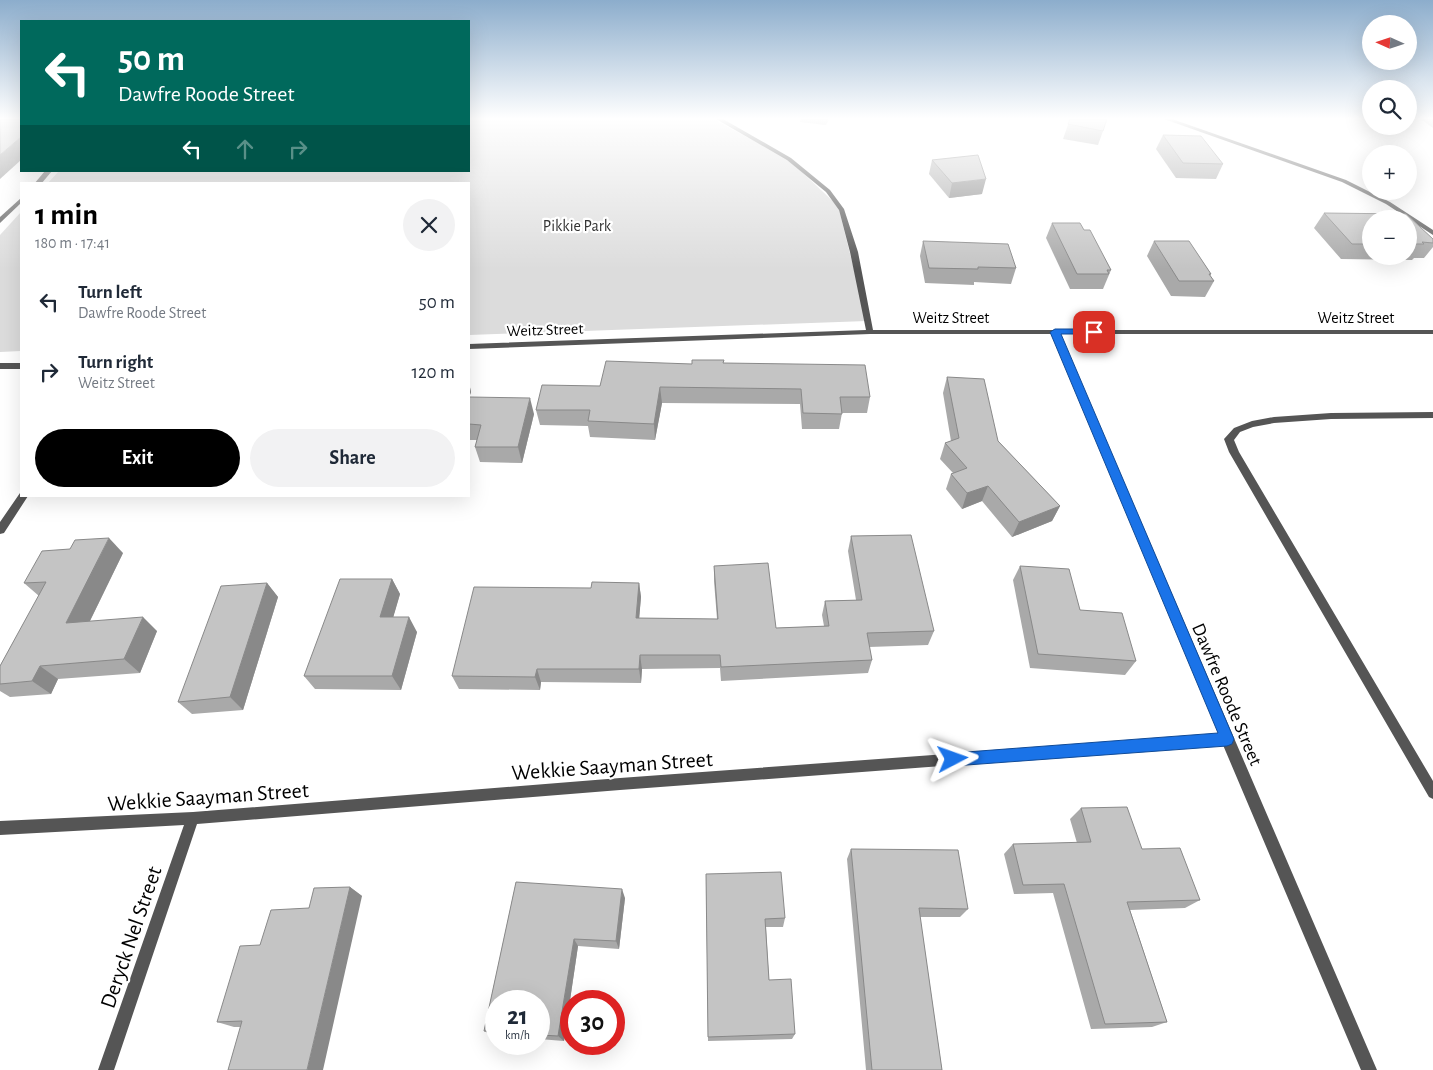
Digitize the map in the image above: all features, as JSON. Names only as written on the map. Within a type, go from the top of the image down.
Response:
[{"type":"street","points":[[802,169],[828,191],[842,210],[854,252],[870,332]]},
{"type":"street","points":[[1309,169],[1344,181],[1388,202],[1433,233]]},
{"type":"street","points":[[39,182],[48,172]]},
{"type":"street","points":[[0,221],[20,201]]},
{"type":"street","name":"Weitz Street","points":[[470,347],[870,332],[1433,332]]},
{"type":"street","name":"Dawfre Roode Street","points":[[1055,332],[1227,739],[1370,1070]]},
{"type":"street","points":[[0,366],[20,366]]},
{"type":"street","points":[[1433,415],[1304,417],[1258,422],[1237,430],[1230,439],[1234,452],[1433,793]]},
{"type":"street","points":[[0,530],[22,497]]},
{"type":"street","name":"Wekkie Saayman Street","points":[[0,828],[194,818],[1227,739]]},
{"type":"street","name":"Deryck Nel Street","points":[[106,1070],[194,818]]},
{"type":"green space","name":"Pikkie Park","points":[[470,169],[799,169],[838,206],[867,321],[470,335],[470,182],[49,182],[58,172],[470,172]]},
{"type":"green space","points":[[20,213],[20,351],[0,352],[0,235]]},
{"type":"building","points":[[940,169],[983,169],[986,179],[952,183]]},
{"type":"building","points":[[1324,213],[1362,213],[1362,244],[1352,244]]},
{"type":"building","points":[[1052,223],[1080,223],[1084,230],[1090,230],[1111,270],[1107,270],[1109,274],[1077,274]]},
{"type":"building","points":[[1417,224],[1433,239],[1433,243],[1422,242],[1424,244],[1417,244]]},
{"type":"building","points":[[923,241],[1008,244],[1016,268],[929,268]]},
{"type":"building","points":[[1154,241],[1189,241],[1214,281],[1179,281]]},
{"type":"building","points":[[692,360],[724,360],[723,363],[865,365],[870,397],[840,397],[842,414],[803,413],[801,389],[660,387],[654,424],[588,421],[590,410],[536,410],[542,385],[600,386],[606,361],[692,364]]},
{"type":"building","points":[[947,377],[984,379],[998,441],[1060,506],[1019,522],[988,486],[967,493],[951,474],[967,468],[945,443],[959,438]]},
{"type":"building","points":[[470,397],[530,398],[518,447],[475,447],[481,425],[470,424]]},
{"type":"building","points":[[911,535],[934,631],[867,633],[872,660],[721,667],[720,655],[640,655],[639,669],[537,669],[535,677],[452,676],[474,587],[591,588],[592,582],[639,583],[636,618],[718,619],[714,566],[768,563],[776,628],[829,626],[825,601],[862,600],[851,536]]},
{"type":"building","points":[[109,538],[66,623],[143,617],[124,659],[40,666],[32,681],[0,684],[0,666],[46,582],[24,583],[42,551],[70,549],[75,540]]},
{"type":"building","points":[[1020,566],[1069,569],[1080,610],[1122,613],[1136,661],[1038,654]]},
{"type":"building","points":[[340,579],[392,579],[380,617],[409,617],[392,676],[304,676]]},
{"type":"building","points":[[267,583],[230,697],[178,702],[221,586]]},
{"type":"building","points":[[1127,807],[1142,849],[1180,848],[1200,900],[1127,902],[1167,1022],[1105,1024],[1064,884],[1023,885],[1013,844],[1091,842],[1081,808]]},
{"type":"building","points":[[851,849],[958,850],[968,909],[919,908],[942,1070],[872,1070]]},
{"type":"building","points":[[781,872],[785,918],[765,919],[769,980],[791,979],[795,1034],[708,1037],[706,874]]},
{"type":"building","points":[[516,882],[622,889],[616,941],[574,939],[566,990],[560,990],[558,1036],[550,1036],[550,990],[493,990]]},
{"type":"building","points":[[350,887],[307,1070],[228,1070],[242,1021],[217,1022],[240,946],[260,945],[271,910],[309,908],[314,888]]},
{"type":"route","points":[[953,759],[1227,739],[1055,332],[1094,332]]}]
